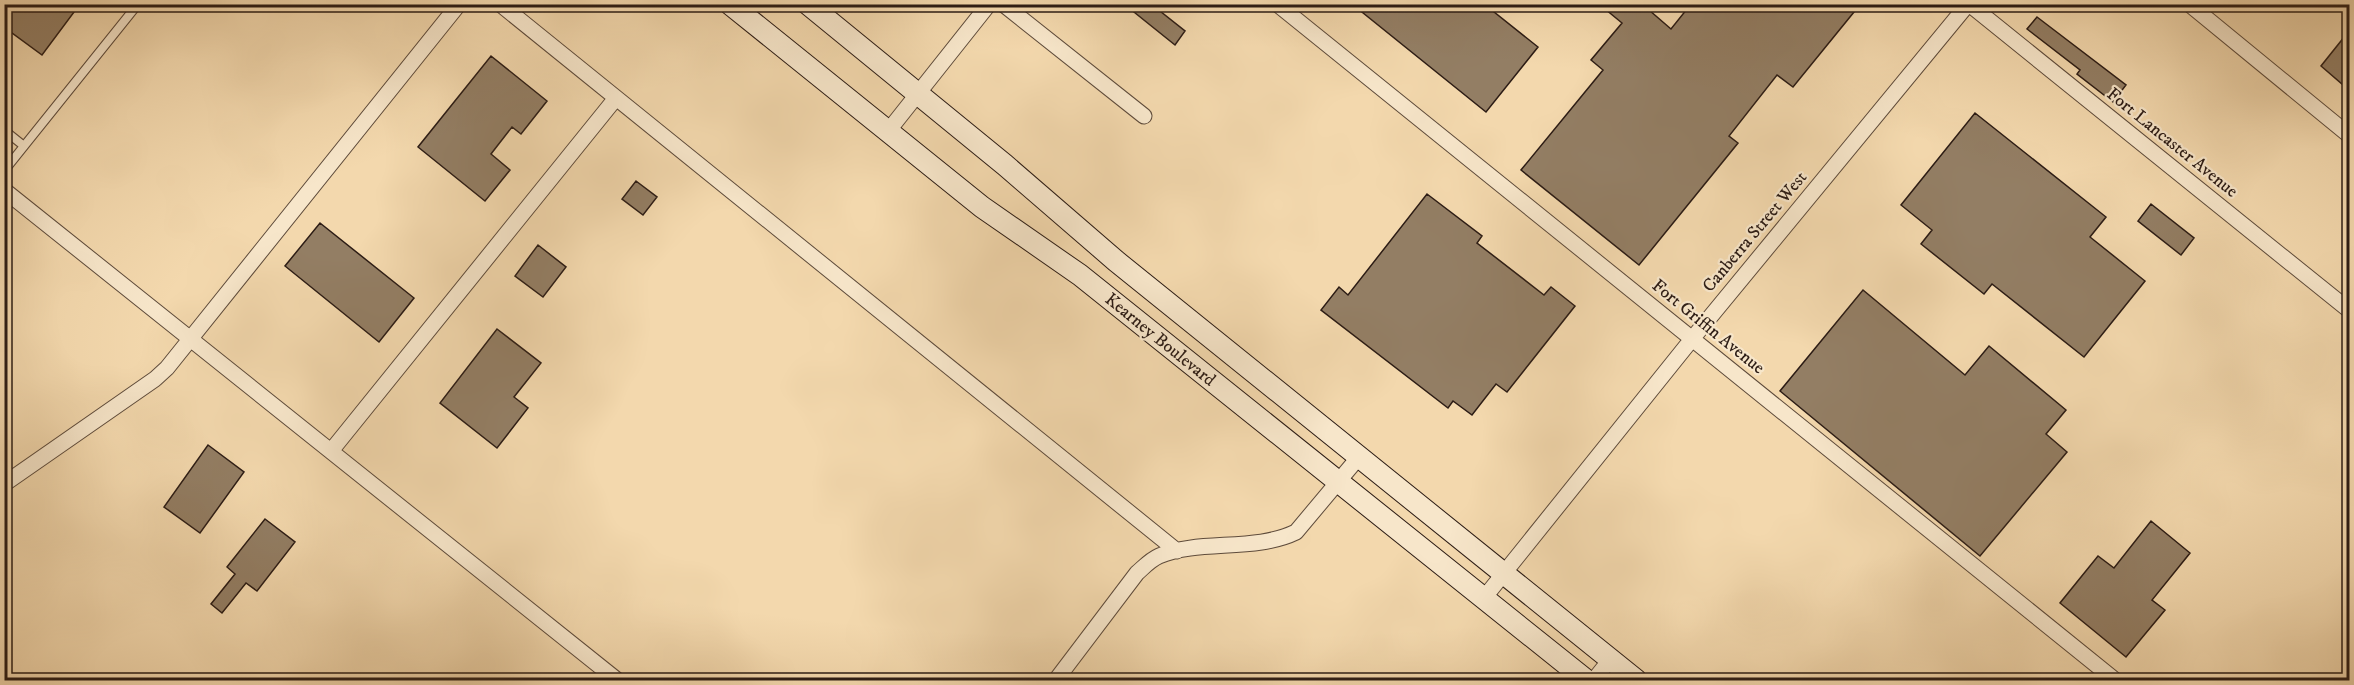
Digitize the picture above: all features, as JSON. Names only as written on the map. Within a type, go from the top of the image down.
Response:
[{"type":"street","points":[[4,484],[155,379],[191,340],[459,4]]},
{"type":"street","points":[[500,4],[1177,551]]},
{"type":"street","name":"Kearney Boulevard","points":[[730,4],[982,207],[1080,275],[1586,681]]},
{"type":"street","name":"Kearney Boulevard","points":[[808,4],[1005,165],[1116,261],[1636,681]]},
{"type":"street","points":[[889,130],[989,4]]},
{"type":"street","points":[[1003,4],[1144,116]]},
{"type":"street","name":"Fort Griffin Avenue","points":[[1277,4],[2115,681]]},
{"type":"street","name":"Canberra Street West","points":[[1484,598],[1692,339],[1969,4]]},
{"type":"street","name":"Fort Lancaster Avenue","points":[[1969,4],[2349,311]]},
{"type":"street","points":[[2189,4],[2349,136]]},
{"type":"street","points":[[331,451],[616,98]]},
{"type":"street","points":[[4,190],[617,681]]},
{"type":"street","points":[[1056,681],[1137,573],[1154,559],[1177,551],[1284,538],[1296,532],[1307,521],[1358,458]]},
{"type":"street","points":[[1594,681],[1610,660]]},
{"type":"lane","points":[[4,171],[138,4]]},
{"type":"lane","points":[[4,130],[24,146]]},
{"type":"building","points":[[4,4],[80,4],[42,55],[4,27]]},
{"type":"building","points":[[1124,4],[1151,4],[1185,31],[1175,45]]},
{"type":"building","points":[[1352,4],[1484,4],[1538,47],[1486,112]]},
{"type":"building","points":[[1599,4],[1642,4],[1671,29],[1691,4],[1845,4],[1854,12],[1793,87],[1777,75],[1729,136],[1738,143],[1639,265],[1521,170],[1603,70],[1591,60],[1622,23]]},
{"type":"building","points":[[2037,17],[2126,85],[2113,102],[2077,74],[2080,70],[2027,29]]},
{"type":"building","points":[[2349,31],[2349,90],[2321,66]]},
{"type":"building","points":[[491,56],[547,101],[521,134],[512,127],[491,154],[510,170],[485,201],[418,147]]},
{"type":"building","points":[[1975,113],[2106,217],[2090,237],[2145,281],[2084,357],[1992,284],[1984,294],[1921,244],[1932,230],[1901,205]]},
{"type":"building","points":[[636,181],[657,197],[643,215],[622,199]]},
{"type":"building","points":[[1427,194],[1482,236],[1477,243],[1544,295],[1551,287],[1575,306],[1507,392],[1496,384],[1472,415],[1453,401],[1448,408],[1321,310],[1339,287],[1348,295]]},
{"type":"building","points":[[2151,204],[2194,238],[2181,255],[2138,221]]},
{"type":"building","points":[[320,223],[414,298],[379,342],[285,266]]},
{"type":"building","points":[[538,245],[566,267],[543,297],[515,276]]},
{"type":"building","points":[[1863,290],[1965,375],[1989,346],[2066,410],[2046,434],[2067,452],[1980,556],[1780,391]]},
{"type":"building","points":[[497,329],[541,363],[514,397],[528,408],[497,448],[440,403]]},
{"type":"building","points":[[208,445],[244,472],[200,533],[164,507]]},
{"type":"building","points":[[265,519],[295,542],[257,591],[246,583],[222,613],[211,604],[235,574],[227,567]]},
{"type":"building","points":[[2151,521],[2190,553],[2152,600],[2165,610],[2126,657],[2060,603],[2098,556],[2114,568]]}]
